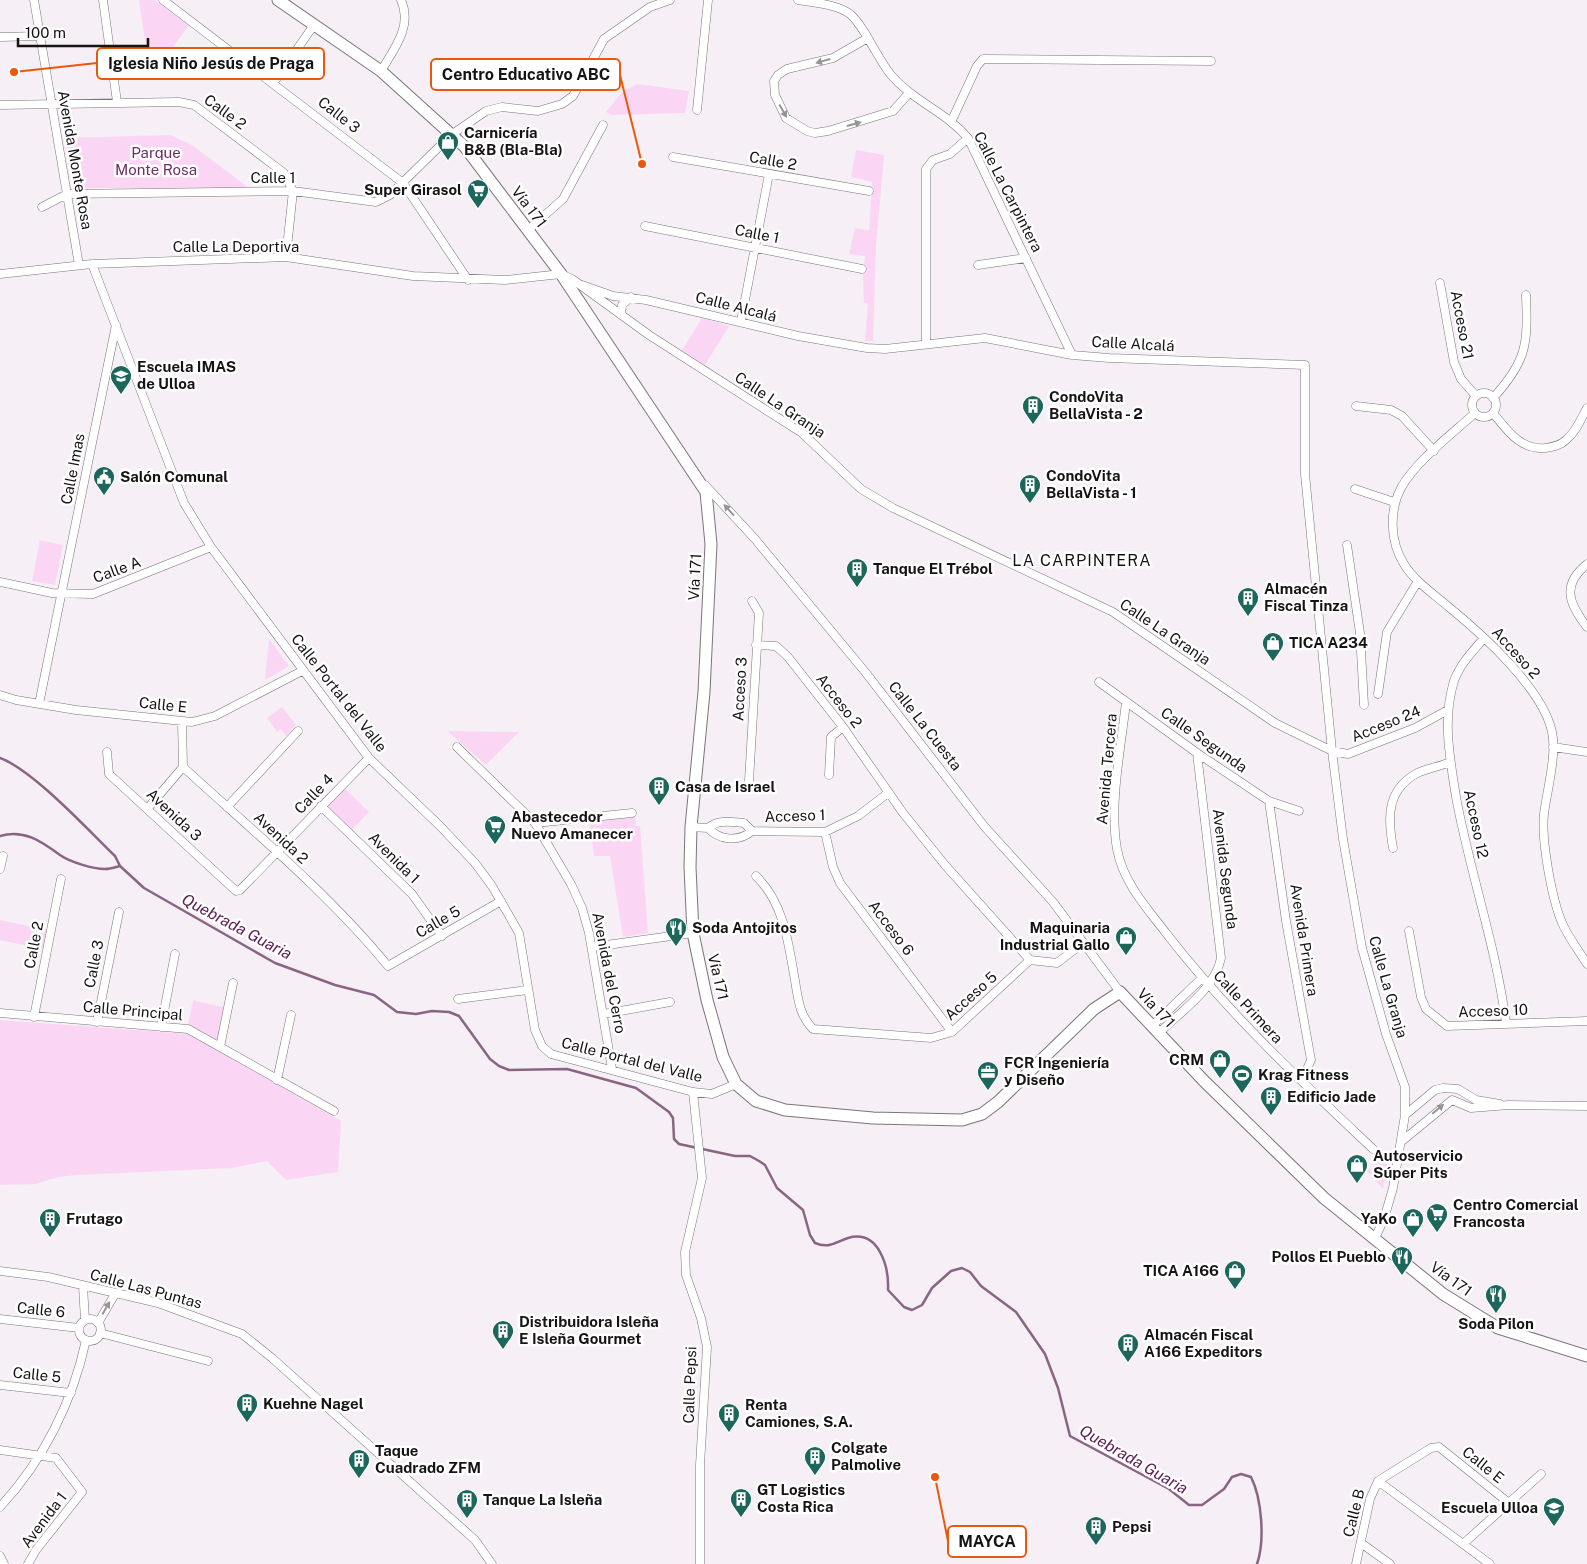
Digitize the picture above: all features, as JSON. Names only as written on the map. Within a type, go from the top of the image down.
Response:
[{"type":"main road","name":"Vía 171","points":[[278,0],[381,71],[465,148],[560,274],[706,492],[711,544],[704,692],[691,827],[690,868],[693,933],[723,1057],[736,1084],[756,1101],[785,1110],[873,1118],[962,1120],[982,1114],[998,1102],[1094,1009],[1120,992],[1204,1082],[1324,1198],[1443,1294],[1477,1316],[1517,1335],[1587,1356]]},
{"type":"street","name":"Avenida Monte Rosa","points":[[34,0],[80,265]]},
{"type":"street","points":[[103,0],[117,102]]},
{"type":"street","name":"Calle 3","points":[[163,0],[274,82],[403,183],[468,280]]},
{"type":"street","points":[[451,135],[486,111],[502,107],[538,111],[562,104],[572,96],[604,39],[650,7],[670,0]]},
{"type":"street","points":[[697,110],[708,0]]},
{"type":"street","name":"Calle La Carpintera","points":[[798,0],[840,8],[857,22],[890,75],[909,93],[952,120],[968,138],[1072,354]]},
{"type":"street","points":[[381,71],[401,38],[405,15],[401,1]]},
{"type":"street","points":[[274,82],[314,25]]},
{"type":"street","points":[[0,37],[40,36]]},
{"type":"street","points":[[866,39],[833,58],[787,70],[778,75],[774,81],[775,95],[786,118],[807,131],[815,133],[828,131],[893,111],[909,93]]},
{"type":"street","points":[[952,120],[977,66],[983,59],[1211,61]]},
{"type":"street","name":"Calle 2","points":[[52,104],[179,102],[194,105],[284,173],[293,191]]},
{"type":"street","points":[[0,105],[52,104]]},
{"type":"street","points":[[528,230],[563,199],[602,125]]},
{"type":"street","name":"Calle 1","points":[[67,194],[293,191],[376,202],[390,195],[451,135]]},
{"type":"street","points":[[926,344],[926,169],[933,160],[950,154],[968,138]]},
{"type":"street","name":"Calle 2","points":[[673,157],[869,191]]},
{"type":"street","points":[[741,321],[769,174]]},
{"type":"street","points":[[286,257],[293,191]]},
{"type":"street","points":[[42,207],[67,194]]},
{"type":"street","name":"Calle 1","points":[[645,226],[862,268]]},
{"type":"street","name":"Calle La Deportiva","points":[[0,274],[92,264],[286,257],[413,276],[468,280],[505,280],[560,274]]},
{"type":"street","points":[[978,265],[1026,258]]},
{"type":"street","name":"Calle Portal del Valle","points":[[92,264],[181,496],[211,547],[369,758],[475,863],[501,901],[518,933],[535,1030],[542,1046],[552,1054],[694,1092],[712,1094],[736,1084]]},
{"type":"street","name":"Calle La Granja","points":[[560,274],[582,285],[649,335],[802,433],[861,489],[893,508],[1113,612],[1275,724],[1332,751],[1343,839],[1362,948],[1386,1034],[1405,1087],[1405,1115],[1402,1141],[1393,1188],[1384,1219],[1375,1238]]},
{"type":"street","name":"Acceso 21","points":[[1440,283],[1454,362],[1461,379],[1476,396]]},
{"type":"street","name":"Calle Alcalá","points":[[582,285],[613,296],[631,297],[835,344],[885,349],[985,338],[1072,354],[1109,358],[1305,365],[1305,474],[1332,751]]},
{"type":"street","points":[[1493,398],[1512,378],[1521,363],[1526,344],[1526,295]]},
{"type":"street","points":[[622,314],[622,306],[631,297]]},
{"type":"street","name":"Calle Imas","points":[[39,704],[116,324]]},
{"type":"street","points":[[1487,394],[1493,398],[1496,406],[1493,413],[1482,417],[1475,413],[1472,406],[1476,396],[1487,394]]},
{"type":"street","points":[[1356,406],[1391,410],[1402,416],[1434,451]]},
{"type":"street","points":[[1493,413],[1514,438],[1525,445],[1538,448],[1554,447],[1565,442],[1574,432],[1587,408]]},
{"type":"street","name":"Acceso 2","points":[[1475,413],[1434,451],[1402,486],[1394,502],[1394,537],[1398,553],[1418,581],[1484,638],[1536,696],[1552,732],[1553,747],[1543,828],[1553,894],[1561,917],[1587,964]]},
{"type":"street","name":"Calle La Cuesta","points":[[701,482],[717,496],[755,539],[866,673],[984,826],[1054,902],[1120,992]]},
{"type":"street","points":[[1355,490],[1394,502]]},
{"type":"street","points":[[1347,545],[1360,633],[1364,705]]},
{"type":"street","name":"Calle A","points":[[0,582],[62,594],[81,595],[105,591],[211,547]]},
{"type":"street","points":[[1587,564],[1572,580],[1570,589],[1574,611],[1587,627]]},
{"type":"street","points":[[1378,694],[1387,632],[1418,581]]},
{"type":"street","name":"Acceso 3","points":[[749,781],[758,612],[752,601]]},
{"type":"street","name":"Acceso 12","points":[[1484,638],[1460,667],[1448,710],[1450,762],[1479,903],[1501,985],[1506,1023]]},
{"type":"street","name":"Acceso 2","points":[[756,645],[767,644],[776,646],[783,652],[843,727],[888,793]]},
{"type":"street","name":"Calle E","points":[[0,695],[39,704],[182,721],[202,721],[302,671]]},
{"type":"street","points":[[1364,680],[1380,679]]},
{"type":"street","name":"Calle Segunda","points":[[1099,682],[1197,753],[1269,801],[1300,811]]},
{"type":"street","name":"Avenida Tercera","points":[[1122,868],[1117,850],[1114,825],[1126,702]]},
{"type":"street","name":"Acceso 24","points":[[1332,751],[1348,754],[1415,728],[1448,710]]},
{"type":"street","points":[[148,808],[183,767],[182,721]]},
{"type":"street","points":[[828,774],[831,736],[843,727]]},
{"type":"street","points":[[227,807],[298,731]]},
{"type":"street","name":"Avenida del Cerro","points":[[457,747],[535,823],[575,892],[582,908],[592,947],[612,1069]]},
{"type":"street","points":[[1553,747],[1587,752]]},
{"type":"street","name":"Avenida 3","points":[[107,752],[109,774],[148,808],[236,892]]},
{"type":"street","name":"Avenida Segunda","points":[[1155,1030],[1208,985],[1218,970],[1221,946],[1197,753]]},
{"type":"street","name":"Calle 4","points":[[236,892],[369,758]]},
{"type":"street","points":[[1392,848],[1388,822],[1391,804],[1400,786],[1415,774],[1450,762]]},
{"type":"street","name":"Avenida 2","points":[[183,767],[276,852],[360,933],[388,966]]},
{"type":"street","points":[[888,793],[945,866],[1030,960],[1057,963],[1083,943]]},
{"type":"street","name":"Acceso 1","points":[[708,828],[714,835],[731,839],[744,838],[752,831],[825,832],[858,816],[888,793]]},
{"type":"street","name":"Avenida Primera","points":[[1269,801],[1286,921],[1311,1060],[1307,1069],[1296,1076]]},
{"type":"street","name":"Avenida 1","points":[[321,806],[412,894],[442,936]]},
{"type":"street","points":[[535,823],[632,813]]},
{"type":"street","name":"Acceso 1","points":[[691,827],[708,828],[714,823],[744,823],[752,831]]},
{"type":"street","name":"Acceso 6","points":[[825,832],[833,867],[840,883],[952,1032]]},
{"type":"street","points":[[0,869],[2,856]]},
{"type":"street","name":"Calle Primera","points":[[1122,868],[1135,893],[1208,985],[1296,1076],[1372,1149]]},
{"type":"street","name":"Acceso 5","points":[[756,876],[770,891],[778,904],[792,961],[800,1010],[803,1018],[813,1029],[931,1038],[952,1032],[1030,960]]},
{"type":"street","name":"Calle 2","points":[[34,1017],[61,879]]},
{"type":"street","name":"Calle 5","points":[[388,966],[501,901]]},
{"type":"street","name":"Calle 3","points":[[97,1022],[119,912]]},
{"type":"street","name":"Acceso 10","points":[[1409,931],[1421,997],[1426,1009],[1434,1018],[1447,1026],[1463,1027],[1506,1023],[1548,1024],[1587,1021]]},
{"type":"street","points":[[592,947],[693,933]]},
{"type":"street","points":[[161,1027],[175,954]]},
{"type":"street","points":[[1155,1030],[1202,978]]},
{"type":"street","points":[[220,1047],[233,983]]},
{"type":"street","points":[[458,999],[528,990]]},
{"type":"street","points":[[604,1014],[670,1002]]},
{"type":"street","name":"Calle Principal","points":[[0,1013],[188,1029],[334,1111]]},
{"type":"street","points":[[277,1080],[291,1016]]},
{"type":"street","points":[[1405,1115],[1435,1090],[1443,1088],[1458,1089],[1476,1100],[1509,1105]]},
{"type":"street","name":"Calle Pepsi","points":[[694,1092],[702,1178],[685,1252],[686,1275],[701,1318],[707,1347],[700,1466],[700,1564]]},
{"type":"street","points":[[1402,1141],[1452,1100],[1471,1108],[1509,1105],[1587,1106]]},
{"type":"street","name":"Calle Las Puntas","points":[[0,1271],[48,1277],[158,1303],[192,1314],[251,1340],[475,1540],[492,1564]]},
{"type":"street","points":[[84,1286],[85,1320],[79,1328],[80,1335],[86,1340],[96,1339],[100,1333],[98,1323],[115,1294]]},
{"type":"street","name":"Calle 6","points":[[0,1319],[79,1328]]},
{"type":"street","points":[[85,1320],[92,1319],[98,1323]]},
{"type":"street","points":[[100,1333],[208,1362]]},
{"type":"street","points":[[0,1507],[41,1454],[71,1393],[81,1366],[86,1340]]},
{"type":"street","name":"Calle 5","points":[[0,1386],[71,1393]]},
{"type":"street","name":"Calle B","points":[[1356,1564],[1370,1499],[1378,1481],[1431,1448],[1439,1448]]},
{"type":"street","name":"Calle E","points":[[1439,1448],[1509,1503]]},
{"type":"street","points":[[0,1450],[41,1454]]},
{"type":"street","name":"Avenida 1","points":[[28,1564],[36,1550],[82,1492],[56,1458],[41,1454]]},
{"type":"street","points":[[1463,1544],[1541,1474]]},
{"type":"street","points":[[1378,1481],[1490,1564]]},
{"type":"street","points":[[1361,1543],[1390,1564]]},
{"type":"street","points":[[0,1556],[4,1564]]},
{"type":"green space","points":[[139,0],[155,0],[189,25],[168,54],[146,47]]},
{"type":"green space","points":[[638,84],[689,91],[685,113],[612,115],[606,112],[623,91]]},
{"type":"green space","name":"Parque Monte Rosa","points":[[170,135],[192,145],[249,188],[73,188],[64,138]]},
{"type":"green space","points":[[856,150],[884,155],[876,246],[873,341],[865,341],[868,304],[864,303],[863,276],[865,256],[849,254],[855,228],[869,230],[872,182],[851,177]]},
{"type":"green space","points":[[702,318],[729,326],[705,365],[682,350]]},
{"type":"green space","points":[[40,540],[63,545],[55,585],[32,581]]},
{"type":"green space","points":[[269,639],[289,666],[265,680]]},
{"type":"green space","points":[[282,707],[296,725],[286,736],[281,729],[277,732],[267,718]]},
{"type":"green space","points":[[447,731],[519,732],[486,765]]},
{"type":"green space","points":[[343,787],[369,812],[352,830],[326,805]]},
{"type":"green space","points":[[635,817],[636,826],[640,826],[648,933],[623,937],[610,856],[594,856],[589,821]]},
{"type":"green space","points":[[0,920],[47,930],[43,949],[0,940]]},
{"type":"green space","points":[[193,1000],[225,1008],[218,1042],[188,1025]]},
{"type":"green space","points":[[0,1020],[189,1034],[341,1121],[338,1172],[286,1180],[267,1161],[231,1168],[77,1175],[58,1177],[36,1184],[0,1185]]},
{"type":"green space","points":[[1389,1152],[1383,1189],[1367,1171]]},
{"type":"waterway","name":"Quebrada Guaria","points":[[0,758],[44,787],[115,856],[120,866],[144,888],[275,963],[335,985],[374,995],[397,1012],[416,1014],[432,1011],[449,1012],[459,1016],[490,1059],[499,1066],[509,1070],[567,1069],[636,1088],[669,1112],[673,1118],[674,1139],[679,1144],[735,1156],[750,1156],[759,1161],[765,1165],[777,1188],[803,1210],[810,1235],[815,1243],[828,1245],[848,1238],[859,1237],[875,1244],[887,1271],[888,1290],[904,1307],[912,1310],[922,1305],[932,1288],[951,1271],[962,1268],[970,1272],[981,1286],[1016,1312],[1045,1354],[1058,1388],[1070,1436],[1169,1489],[1189,1505],[1202,1505],[1224,1489],[1232,1477],[1241,1474],[1251,1477],[1258,1497],[1262,1532],[1257,1564]]},
{"type":"waterway","points":[[0,836],[9,834],[25,835],[39,841],[75,863],[100,869],[120,866]]},
{"type":"place","name":"Iglesia Niño Jesús de Praga","points":[[14,72]]},
{"type":"place","name":"Carnicería B&B (Bla-Bla)","points":[[448,161]]},
{"type":"place","name":"Centro Educativo ABC","points":[[642,164]]},
{"type":"place","name":"Super Girasol","points":[[478,209]]},
{"type":"place","name":"Escuela IMAS de Ulloa","points":[[121,395]]},
{"type":"place","name":"CondoVita BellaVista - 2","points":[[1033,425]]},
{"type":"place","name":"Salón Comunal","points":[[104,496]]},
{"type":"place","name":"CondoVita BellaVista - 1","points":[[1030,504]]},
{"type":"place","name":"Tanque El Trébol","points":[[857,588]]},
{"type":"place","name":"Almacén Fiscal Tinza","points":[[1248,617]]},
{"type":"place","name":"TICA A234","points":[[1273,662]]},
{"type":"place","name":"Casa de Israel","points":[[659,806]]},
{"type":"place","name":"Abastecedor Nuevo Amanecer","points":[[495,845]]},
{"type":"place","name":"Soda Antojitos","points":[[676,947]]},
{"type":"place","name":"Maquinaria Industrial Gallo","points":[[1126,956]]},
{"type":"place","name":"CRM","points":[[1220,1079]]},
{"type":"place","name":"FCR Ingeniería y Diseño","points":[[988,1091]]},
{"type":"place","name":"Krag Fitness","points":[[1242,1094]]},
{"type":"place","name":"Edificio Jade","points":[[1271,1116]]},
{"type":"place","name":"Autoservicio Súper Pits","points":[[1357,1184]]},
{"type":"place","name":"Centro Comercial Francosta","points":[[1437,1233]]},
{"type":"place","name":"Frutago","points":[[50,1238]]},
{"type":"place","name":"YaKo","points":[[1413,1238]]},
{"type":"place","name":"Pollos El Pueblo","points":[[1402,1276]]},
{"type":"place","name":"TICA A166","points":[[1235,1290]]},
{"type":"place","name":"Soda Pilon","points":[[1496,1314]]},
{"type":"place","name":"Distribuidora Isleña E Isleña Gourmet","points":[[503,1350]]},
{"type":"place","name":"Almacén Fiscal A166 Expeditors","points":[[1128,1363]]},
{"type":"place","name":"Kuehne Nagel","points":[[247,1423]]},
{"type":"place","name":"Renta Camiones, S.A.","points":[[729,1433]]},
{"type":"place","name":"Colgate Palmolive","points":[[815,1476]]},
{"type":"place","name":"MAYCA","points":[[935,1477]]},
{"type":"place","name":"Taque Cuadrado ZFM","points":[[359,1479]]},
{"type":"place","name":"GT Logistics Costa Rica","points":[[741,1518]]},
{"type":"place","name":"Tanque La Isleña","points":[[467,1519]]},
{"type":"place","name":"Escuela Ulloa","points":[[1554,1527]]},
{"type":"place","name":"Pepsi","points":[[1096,1546]]},
{"type":"district","name":"LA CARPINTERA","points":[[1082,560]]}]
